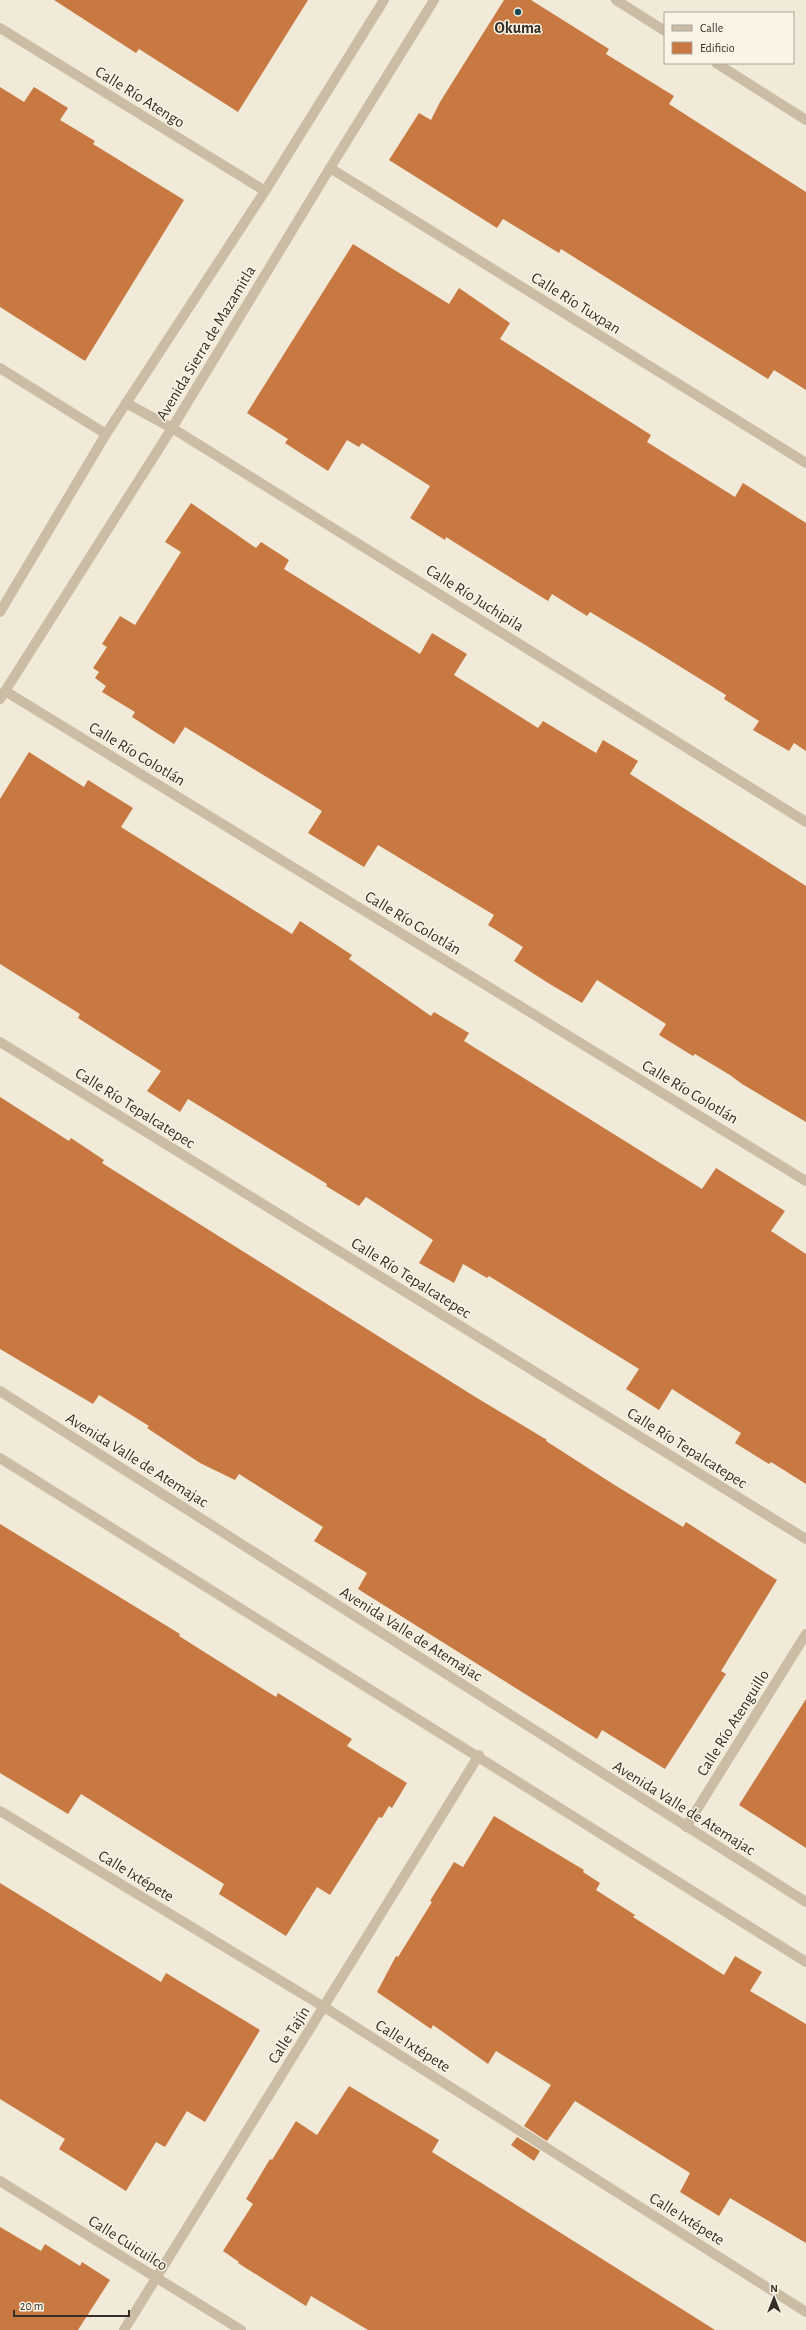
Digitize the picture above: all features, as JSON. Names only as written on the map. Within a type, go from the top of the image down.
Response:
[{"type":"street","name":"Avenida Sierra de Mazamitla","points":[[0,612],[106,434],[265,191],[384,0]]},
{"type":"street","name":"Avenida Sierra de Mazamitla","points":[[3,695],[172,428],[434,0]]},
{"type":"street","points":[[616,0],[664,30]]},
{"type":"street","name":"Calle Río Atengo","points":[[0,28],[265,191]]},
{"type":"street","points":[[718,64],[806,120]]},
{"type":"street","name":"Calle Río Tuxpan","points":[[330,168],[806,464]]},
{"type":"street","points":[[0,368],[106,434]]},
{"type":"street","name":"Calle Río Juchipila","points":[[126,403],[172,428],[806,822]]},
{"type":"street","name":"Calle Río Colotlán","points":[[3,695],[806,1181]]},
{"type":"street","name":"Calle Río Tepalcatepec","points":[[0,1042],[806,1539]]},
{"type":"street","name":"Avenida Valle de Atemajac","points":[[0,1391],[806,1902]]},
{"type":"street","points":[[0,1458],[479,1755],[806,1962]]},
{"type":"street","name":"Calle Río Atenguillo","points":[[686,1827],[806,1634]]},
{"type":"street","name":"Calle Tajín","points":[[124,2330],[479,1755]]},
{"type":"street","name":"Calle Ixtépete","points":[[0,1811],[324,2008],[806,2312]]},
{"type":"street","name":"Calle Cuicuilco","points":[[0,2181],[241,2330]]},
{"type":"building","points":[[54,0],[308,0],[238,112],[139,49],[136,53]]},
{"type":"building","points":[[504,0],[531,0],[609,49],[606,54],[674,96],[669,104],[806,192],[806,390],[774,370],[768,379],[561,249],[559,253],[503,219],[497,228],[389,160],[419,113],[431,120],[440,102]]},
{"type":"building","points":[[0,87],[24,102],[34,87],[68,108],[60,120],[95,141],[93,144],[184,200],[85,361],[0,307]]},
{"type":"building","points":[[353,244],[449,304],[459,288],[510,323],[500,339],[651,435],[647,442],[735,497],[743,483],[806,523],[806,751],[794,743],[789,751],[753,730],[759,721],[724,699],[726,695],[590,612],[587,616],[552,594],[548,601],[446,537],[445,540],[410,518],[430,486],[362,443],[359,447],[347,440],[328,471],[285,443],[288,439],[247,413]]},
{"type":"building","points":[[191,503],[256,548],[261,542],[289,560],[284,569],[420,654],[432,633],[467,654],[454,675],[538,728],[543,721],[596,753],[603,740],[638,761],[630,774],[806,886],[806,1122],[695,1054],[693,1056],[659,1035],[666,1024],[597,980],[582,1003],[548,983],[514,961],[523,947],[488,925],[494,915],[378,845],[364,867],[308,833],[322,811],[185,727],[174,744],[132,717],[135,712],[102,692],[106,686],[95,678],[99,672],[93,668],[107,647],[102,644],[120,616],[135,625],[181,552],[165,542]]},
{"type":"building","points":[[29,752],[84,787],[88,780],[133,808],[121,827],[292,934],[300,921],[352,955],[349,959],[431,1016],[434,1012],[469,1033],[464,1041],[702,1189],[716,1168],[785,1211],[771,1231],[806,1254],[806,1484],[771,1462],[769,1464],[735,1443],[741,1433],[672,1389],[659,1410],[626,1389],[639,1369],[489,1276],[487,1278],[463,1264],[454,1283],[419,1263],[433,1240],[366,1197],[359,1206],[326,1186],[327,1184],[188,1099],[180,1112],[147,1091],[161,1071],[78,1018],[80,1014],[0,964],[0,799]]},
{"type":"building","points":[[0,1097],[69,1141],[71,1138],[104,1160],[102,1163],[477,1398],[547,1440],[546,1441],[613,1484],[683,1527],[686,1522],[777,1580],[721,1671],[726,1674],[665,1769],[602,1730],[597,1739],[358,1589],[367,1573],[314,1541],[323,1527],[239,1474],[235,1480],[200,1463],[147,1428],[149,1426],[99,1395],[93,1404],[0,1349]]},
{"type":"building","points":[[0,1524],[180,1634],[179,1636],[276,1697],[278,1693],[352,1739],[347,1746],[407,1783],[392,1808],[389,1806],[382,1818],[379,1817],[330,1895],[317,1887],[286,1936],[219,1894],[224,1884],[81,1794],[68,1814],[0,1773]]},
{"type":"building","points":[[806,1699],[806,1848],[739,1805]]},
{"type":"building","points":[[494,1816],[584,1870],[583,1872],[600,1883],[596,1890],[635,1915],[633,1917],[724,1975],[735,1956],[762,1972],[750,1991],[806,2024],[806,2243],[730,2198],[719,2216],[680,2192],[690,2173],[575,2101],[547,2141],[524,2126],[551,2085],[496,2051],[488,2064],[433,2025],[431,2029],[377,1992],[396,1956],[398,1957],[432,1902],[430,1901],[454,1862],[463,1867]]},
{"type":"building","points":[[0,1883],[161,1982],[166,1973],[260,2030],[205,2122],[187,2111],[165,2147],[156,2142],[126,2191],[59,2149],[65,2139],[0,2099]]},
{"type":"building","points":[[349,2086],[439,2140],[432,2152],[715,2330],[368,2330],[311,2296],[306,2306],[238,2263],[239,2262],[223,2251],[253,2204],[246,2199],[270,2159],[272,2160],[296,2121],[317,2135]]},
{"type":"building","points":[[517,2137],[540,2151],[534,2161],[511,2145]]},
{"type":"building","points":[[0,2227],[41,2251],[45,2244],[80,2266],[82,2262],[110,2280],[78,2330],[0,2330]]},
{"type":"place","name":"Okuma","points":[[518,12]]}]
